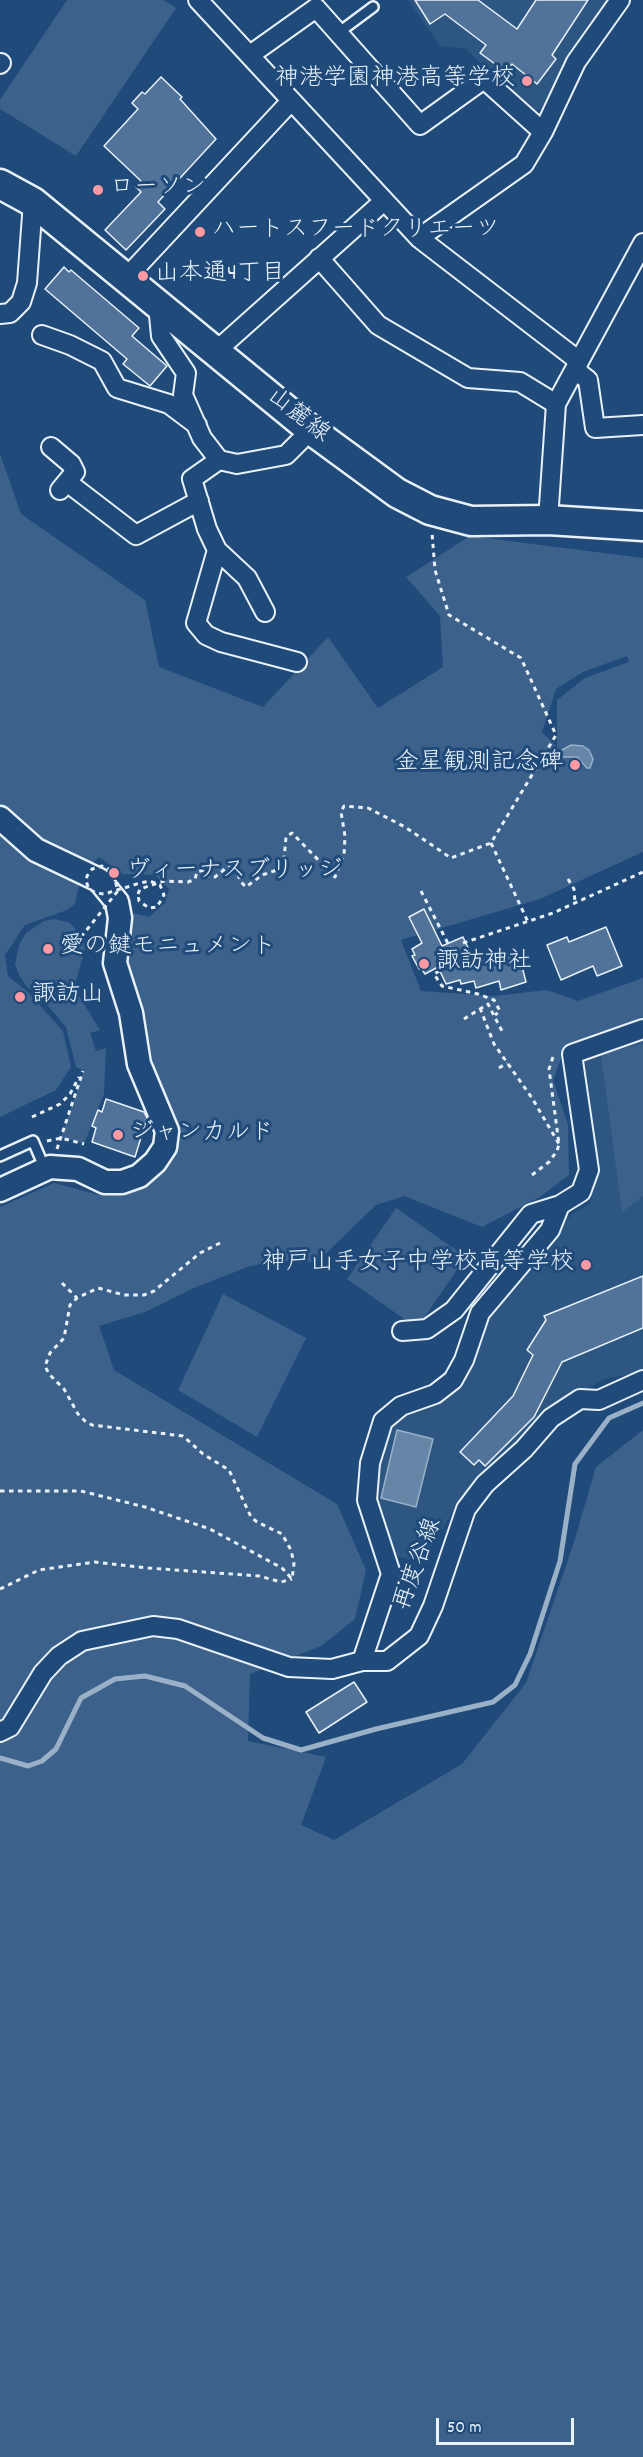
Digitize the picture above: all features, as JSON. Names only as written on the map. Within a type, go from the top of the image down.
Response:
[{"type":"main road","name":"山麓線","points":[[0,184],[33,202],[311,430],[397,493],[430,510],[471,521],[548,520],[643,526]]},
{"type":"street","points":[[198,0],[419,238],[575,358],[579,373],[588,380],[595,428],[643,425]]},
{"type":"street","points":[[419,238],[524,164],[543,132],[576,62],[620,0]]},
{"type":"street","points":[[250,55],[316,8],[420,125],[484,79],[543,132]]},
{"type":"street","points":[[126,278],[291,102]]},
{"type":"street","points":[[215,352],[384,201]]},
{"type":"street","points":[[0,314],[10,313],[21,302],[27,283],[33,202]]},
{"type":"street","points":[[548,520],[556,404],[643,243]]},
{"type":"street","points":[[319,258],[378,325],[468,378],[520,382],[556,404]]},
{"type":"street","points":[[158,305],[161,336],[186,373],[183,395],[202,438],[219,460],[237,464],[286,455],[311,430]]},
{"type":"street","points":[[42,335],[70,345],[102,361],[117,388],[169,404],[197,425]]},
{"type":"street","points":[[51,447],[71,464],[75,472],[63,487],[136,535],[198,501]]},
{"type":"street","points":[[219,460],[192,479],[198,501],[207,530],[217,550],[247,578],[265,612]]},
{"type":"street","points":[[217,550],[196,623],[206,635],[221,642],[297,662]]},
{"type":"street","points":[[0,818],[36,850],[99,879],[117,902],[120,918],[115,963],[131,1013],[139,1064],[167,1131],[165,1147],[155,1162],[140,1176],[122,1182],[105,1182],[78,1169],[48,1168],[0,1189]]},
{"type":"street","points":[[402,1331],[427,1329],[454,1310],[531,1214],[560,1205],[581,1192],[589,1170],[572,1054],[643,1029]]},
{"type":"street","points":[[362,1661],[391,1574],[367,1500],[370,1463],[383,1421],[401,1406],[435,1394],[453,1380],[464,1360],[480,1313],[550,1230],[560,1205]]},
{"type":"street","name":"再度谷線","points":[[0,1732],[10,1727],[44,1673],[59,1656],[82,1641],[153,1626],[178,1629],[289,1666],[332,1669],[362,1661],[387,1661],[419,1636],[433,1606],[466,1509],[485,1484],[524,1449],[551,1418],[580,1399],[599,1400],[643,1380]]},
{"type":"lane","points":[[338,33],[373,7]]},
{"type":"lane","points":[[0,1156],[33,1141],[48,1168]]},
{"type":"path","points":[[81,937],[117,892],[117,889],[114,873],[102,866],[92,869],[87,876],[86,882],[89,889],[104,894],[113,891],[121,889],[140,883],[150,881],[160,885],[164,895],[157,907],[149,908],[138,901],[140,889],[164,881],[188,882],[195,879],[197,872],[204,870],[208,876],[215,877],[231,864],[236,866],[240,881],[246,887],[262,875],[277,870],[284,859],[286,837],[292,833],[335,877],[344,855],[345,836],[341,812],[344,806],[368,808],[405,827],[451,858],[491,843],[556,735],[521,658],[449,615],[435,570],[430,510]]},
{"type":"path","points":[[491,843],[528,921]]},
{"type":"path","points":[[463,943],[575,903],[643,872]]},
{"type":"path","points":[[568,879],[574,889],[575,903]]},
{"type":"path","points":[[421,891],[457,961],[434,974],[442,986],[494,1000],[501,1011],[495,1015]]},
{"type":"path","points":[[451,949],[456,946]]},
{"type":"path","points":[[464,1018],[488,1004],[502,1031]]},
{"type":"path","points":[[480,1008],[494,1044],[532,1098],[559,1144]]},
{"type":"path","points":[[532,1175],[549,1162],[559,1144],[557,1115],[549,1069],[553,1058],[572,1054]]},
{"type":"path","points":[[499,1068],[507,1063]]},
{"type":"path","points":[[32,1117],[60,1104],[70,1094],[83,1071],[61,1138],[48,1168]]},
{"type":"path","points":[[47,1141],[61,1138],[84,1144]]},
{"type":"path","points":[[220,1243],[200,1253],[154,1291],[144,1295],[124,1294],[98,1288],[77,1298],[70,1305],[64,1338],[50,1353],[45,1366],[49,1374],[64,1389],[78,1414],[92,1425],[183,1436],[203,1454],[230,1470],[251,1517],[282,1534],[291,1551],[294,1564],[292,1579]]},
{"type":"path","points":[[62,1283],[77,1298]]},
{"type":"path","points":[[0,1491],[81,1491],[145,1507],[210,1529],[282,1568],[292,1579]]},
{"type":"path","points":[[0,1589],[39,1569],[95,1562],[259,1576],[281,1582],[292,1579]]},
{"type":"shaded area","points":[[67,0],[163,0],[176,8],[76,156],[0,109],[0,100]]},
{"type":"shaded area","name":"神港学園神港高等学校","points":[[408,0],[609,0],[570,53],[541,109],[530,112],[466,49],[440,46]]},
{"type":"shaded area","points":[[0,454],[21,514],[145,600],[159,667],[263,707],[328,637],[378,708],[443,667],[440,616],[406,577],[470,536],[643,558],[643,852],[540,899],[401,940],[421,991],[494,996],[547,990],[578,1001],[643,978],[643,1019],[566,1046],[553,1080],[568,1125],[569,1175],[540,1197],[482,1227],[404,1196],[376,1205],[317,1262],[279,1261],[250,1266],[194,1288],[145,1312],[99,1326],[114,1370],[337,1504],[366,1570],[355,1619],[321,1646],[250,1674],[248,1741],[326,1757],[301,1825],[334,1840],[462,1764],[526,1683],[574,1542],[596,1467],[643,1430],[643,2457],[0,2457],[0,1207],[54,1183],[99,1195],[129,1192],[158,1169],[177,1142],[152,1058],[144,1009],[124,961],[125,911],[149,917],[165,903],[169,889],[155,875],[123,874],[99,857],[81,876],[75,904],[67,910],[25,925],[5,955],[8,976],[29,993],[63,1031],[71,1067],[56,1090],[0,1117]],"holes":[[[627,656],[629,662],[585,678],[557,700],[557,747],[542,732],[556,689],[583,672]]]},
{"type":"shaded area","points":[[571,745],[583,746],[589,750],[593,759],[590,768],[587,768],[577,757],[562,757],[562,750]]},
{"type":"shaded area","points":[[55,919],[70,923],[82,936],[85,949],[74,988],[100,1030],[90,1033],[96,1051],[106,1048],[104,1094],[84,1144],[61,1137],[84,1071],[76,1067],[66,1027],[38,994],[27,987],[15,964],[19,945],[26,933],[44,921]]},
{"type":"shaded area","name":"神戸山手女子中学校高等学校","points":[[643,1037],[643,1372],[604,1379],[549,1412],[522,1442],[479,1478],[461,1499],[421,1563],[393,1555],[375,1498],[378,1462],[390,1423],[407,1413],[439,1400],[464,1379],[486,1317],[572,1214],[590,1204],[597,1177],[579,1069],[583,1058]]},
{"type":"shaded area","points":[[643,1043],[643,1196],[622,1212],[601,1055]]},
{"type":"shaded area","points":[[396,1208],[466,1257],[417,1328],[347,1279]]},
{"type":"shaded area","points":[[223,1294],[306,1338],[257,1437],[178,1390]]},
{"type":"shaded area","points":[[397,1430],[433,1439],[416,1507],[381,1498]]},
{"type":"building","points":[[415,0],[478,0],[517,29],[536,0],[588,0],[552,55],[556,59],[537,84],[512,64],[506,72],[480,53],[486,45],[445,14],[430,24]]},
{"type":"building","points":[[161,77],[182,97],[180,99],[216,139],[158,202],[165,209],[126,250],[105,230],[141,192],[136,187],[141,181],[104,146],[138,109],[132,103],[142,92],[145,94]]},
{"type":"building","points":[[64,267],[69,272],[71,270],[139,328],[132,336],[167,366],[150,386],[123,364],[127,359],[45,289]]},
{"type":"building","points":[[424,909],[442,946],[463,937],[475,963],[518,951],[526,982],[501,990],[499,981],[476,988],[474,981],[461,984],[460,980],[446,984],[438,967],[425,974],[421,968],[419,969],[412,956],[415,955],[412,949],[422,943],[409,917]]},
{"type":"building","points":[[606,927],[622,966],[597,976],[593,966],[561,980],[547,945],[567,937],[569,942]]},
{"type":"building","name":"ジャンカルド","points":[[106,1099],[144,1112],[147,1118],[135,1157],[92,1142],[96,1128],[92,1126],[98,1110],[102,1112]]},
{"type":"building","points":[[643,1276],[643,1328],[562,1362],[534,1417],[485,1466],[479,1460],[474,1465],[460,1452],[513,1396],[533,1355],[527,1350],[546,1320],[544,1316]]},
{"type":"building","points":[[354,1682],[367,1702],[319,1733],[306,1712]]},
{"type":"waterway","points":[[0,1758],[28,1766],[42,1761],[56,1749],[81,1698],[115,1679],[145,1676],[185,1686],[263,1738],[301,1750],[376,1729],[493,1702],[515,1685],[530,1654],[560,1561],[575,1464],[609,1418],[643,1403]]},
{"type":"place","name":"神港学園神港高等学校","points":[[527,81]]},
{"type":"place","name":"ローソン","points":[[98,190]]},
{"type":"place","name":"ハートスフードクリエーツ","points":[[200,232]]},
{"type":"place","name":"山本通4丁目","points":[[143,276]]},
{"type":"place","name":"金星観測記念碑","points":[[575,765]]},
{"type":"place","name":"ヴィーナスブリッジ","points":[[114,873]]},
{"type":"place","name":"愛の鍵モニュメント","points":[[48,949]]},
{"type":"place","name":"諏訪神社","points":[[424,964]]},
{"type":"place","name":"諏訪山","points":[[20,997]]},
{"type":"place","name":"ジャンカルド","points":[[118,1135]]},
{"type":"place","name":"神戸山手女子中学校高等学校","points":[[586,1265]]}]
